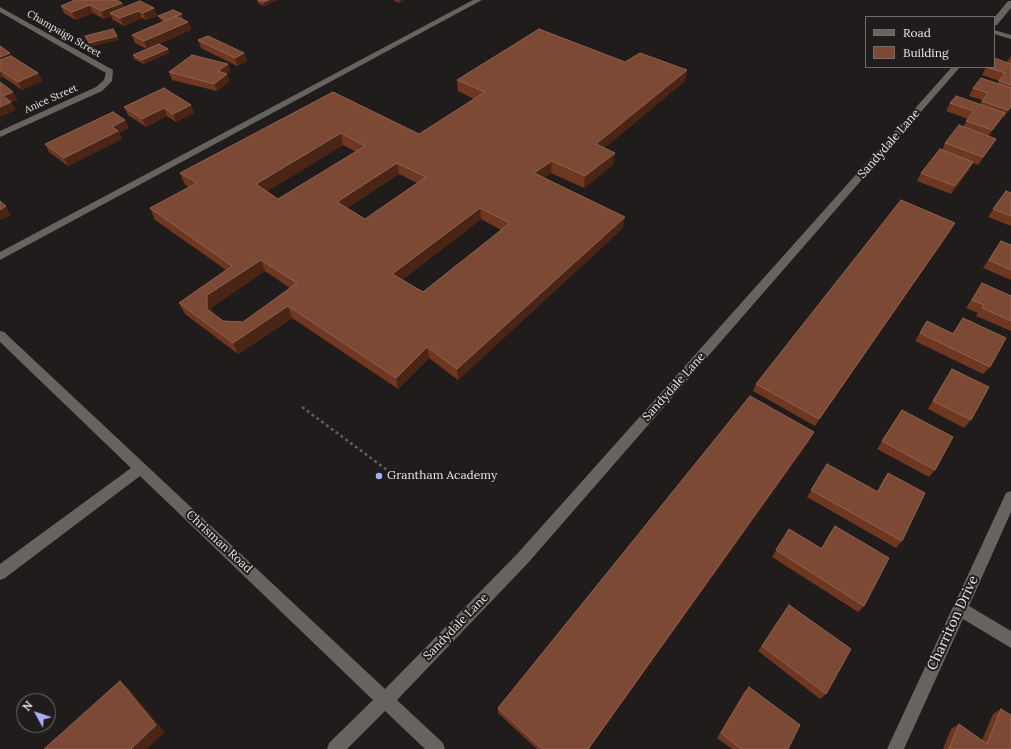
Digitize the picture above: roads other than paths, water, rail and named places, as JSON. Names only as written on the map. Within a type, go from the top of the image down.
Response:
[{"type":"street","points":[[0,256],[478,0]]},
{"type":"street","points":[[995,22],[1011,4]]},
{"type":"street","name":"Champaign Street","points":[[0,9],[110,72],[108,81]]},
{"type":"street","points":[[995,32],[1011,37]]},
{"type":"street","name":"Sandydale Lane","points":[[335,749],[385,700],[523,558],[955,68]]},
{"type":"street","name":"Anice Street","points":[[0,134],[100,89],[108,81]]},
{"type":"street","name":"Chrisman Road","points":[[0,335],[437,749]]},
{"type":"street","points":[[0,573],[141,468]]},
{"type":"street","name":"Charriton Drive","points":[[895,749],[1011,497]]},
{"type":"street","points":[[960,609],[1011,640]]},
{"type":"place","name":"Grantham Academy","points":[[379,476]]}]
